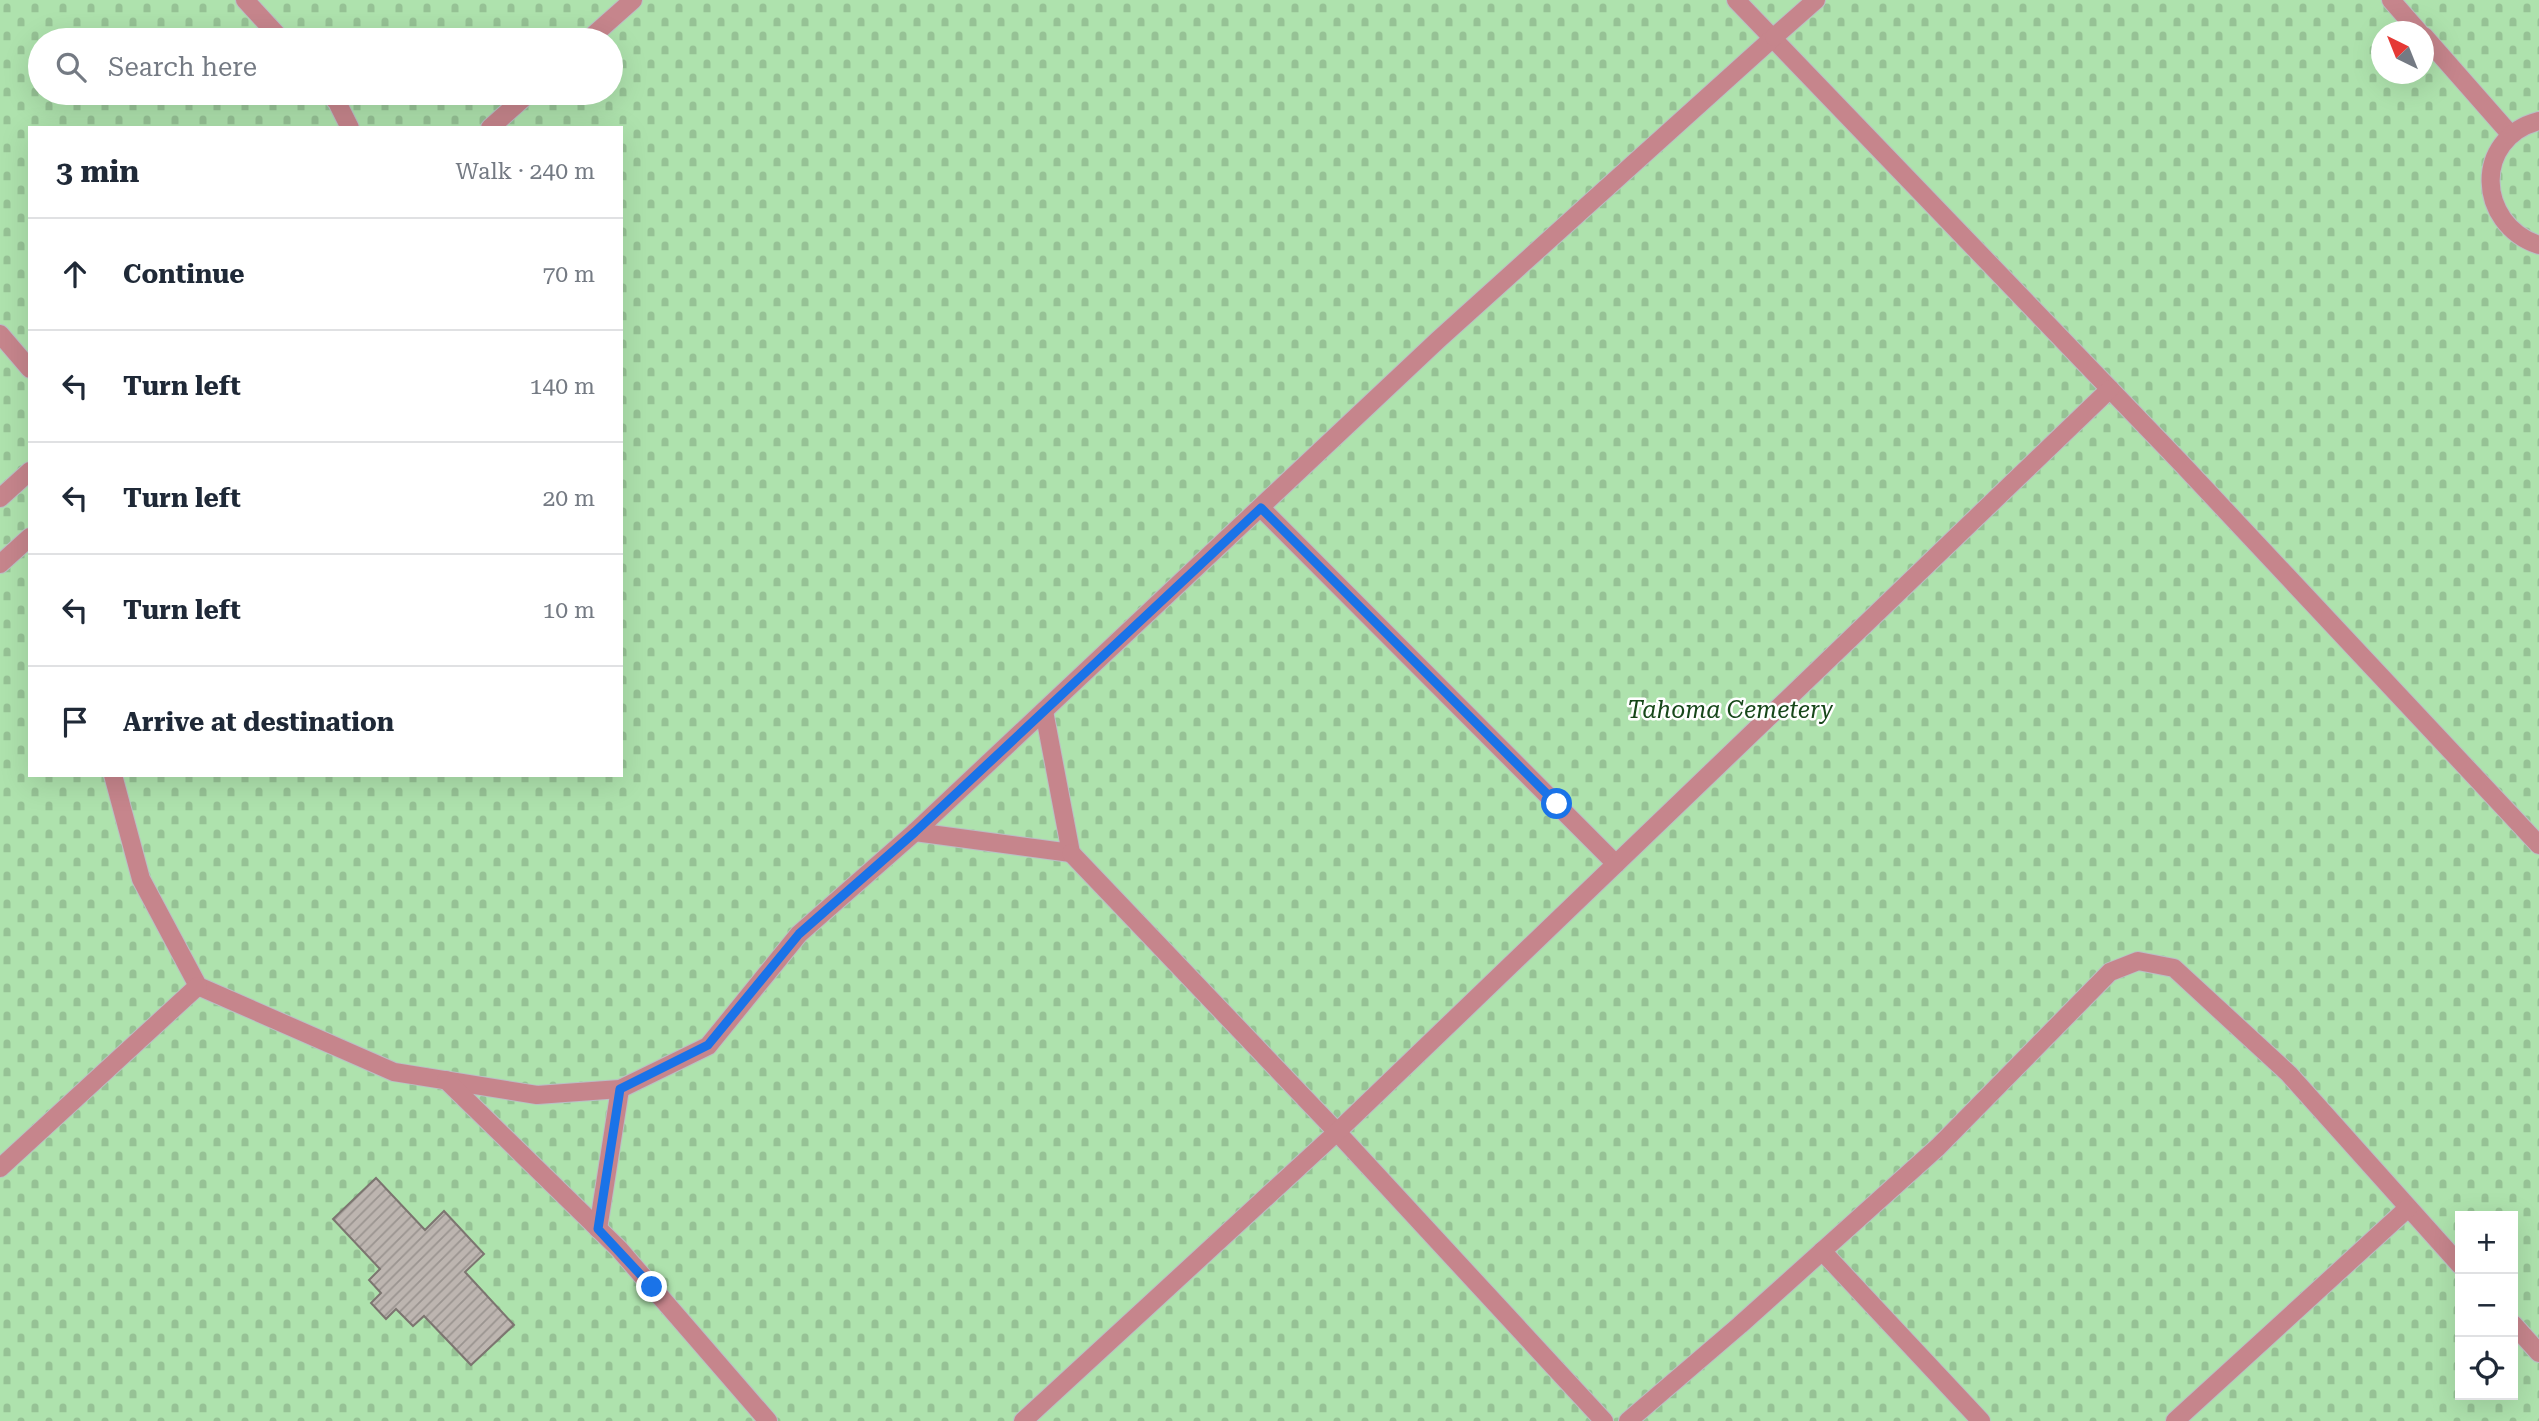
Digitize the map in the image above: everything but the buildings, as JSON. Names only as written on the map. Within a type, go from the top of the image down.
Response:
[{"type":"street","points":[[246,0],[271,28]]},
{"type":"street","points":[[602,28],[633,0]]},
{"type":"street","points":[[1736,0],[2110,389],[2539,845]]},
{"type":"street","points":[[114,777],[141,879],[198,986],[394,1072],[537,1095],[620,1089],[708,1045],[799,934],[915,832],[1438,340],[1816,0]]},
{"type":"street","points":[[2391,0],[2409,21]]},
{"type":"street","points":[[2434,47],[2511,135]]},
{"type":"street","points":[[338,105],[349,126]]},
{"type":"street","points":[[492,126],[516,105]]},
{"type":"street","points":[[2539,121],[2528,124],[2511,135],[2498,151],[2491,170],[2491,191],[2496,211],[2508,228],[2524,240],[2539,245]]},
{"type":"street","points":[[0,334],[28,367]]},
{"type":"street","points":[[1023,1421],[1337,1132],[2110,389]]},
{"type":"street","points":[[0,498],[28,473]]},
{"type":"street","points":[[1261,508],[1616,864]]},
{"type":"street","points":[[0,564],[28,539]]},
{"type":"street","points":[[1044,710],[1071,853],[1337,1132],[1604,1421]]},
{"type":"street","points":[[915,832],[1071,853]]},
{"type":"street","points":[[1628,1421],[1740,1325],[1938,1147],[2110,972],[2138,961],[2174,968],[2289,1074],[2455,1260]]},
{"type":"street","points":[[0,1168],[198,986]]},
{"type":"street","points":[[446,1080],[619,1249],[768,1421]]},
{"type":"street","points":[[598,1229],[620,1089]]},
{"type":"street","points":[[2175,1421],[2408,1208]]},
{"type":"street","points":[[1822,1251],[1981,1421]]},
{"type":"street","points":[[2518,1330],[2539,1353]]},
{"type":"green space","name":"Tahoma Cemetery","points":[[0,0],[2539,0],[2539,1421],[0,1421]]},
{"type":"route","points":[[652,1287],[598,1229],[620,1089],[708,1045],[799,934],[915,832],[1261,508],[1557,804]]}]
